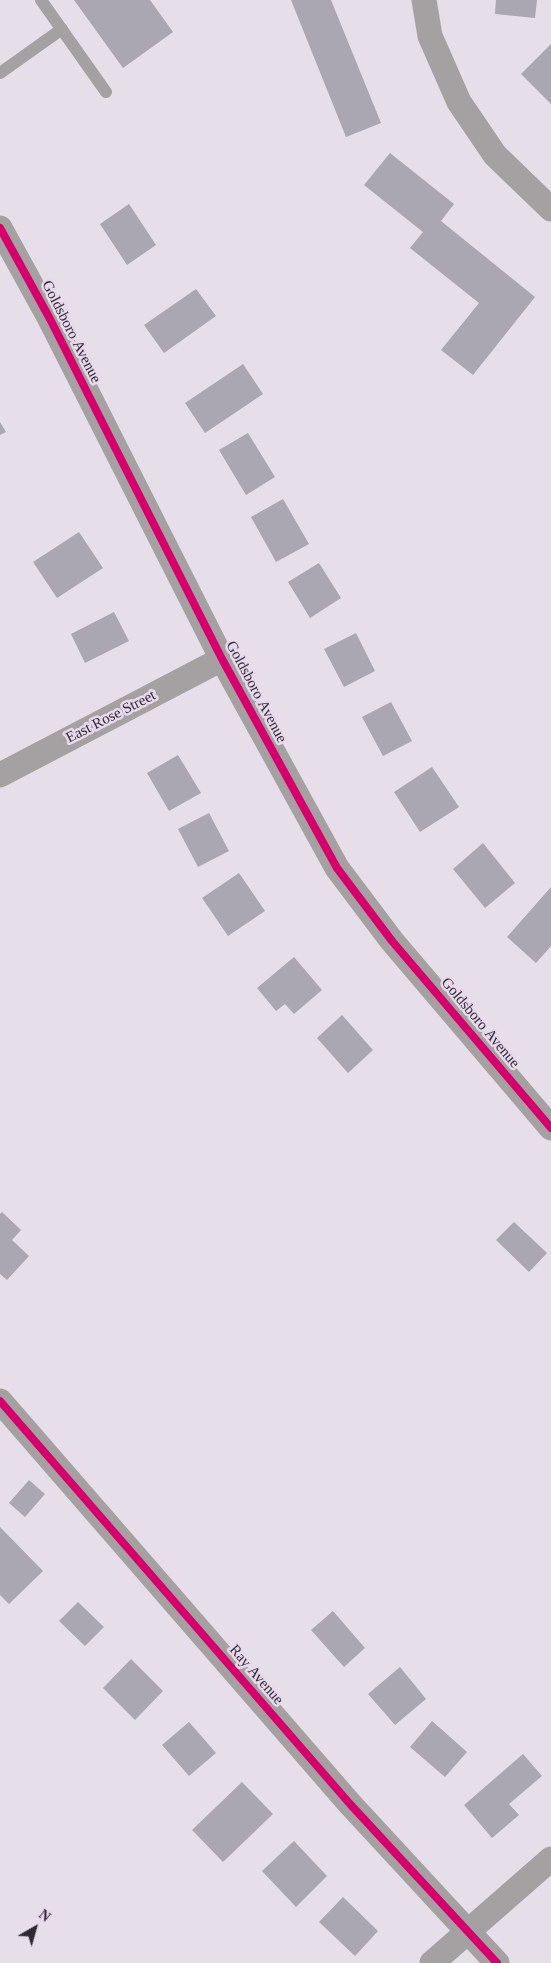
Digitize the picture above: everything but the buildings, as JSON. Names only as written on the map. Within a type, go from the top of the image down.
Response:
[{"type":"street","points":[[424,0],[430,36],[459,102],[495,155],[551,209]]},
{"type":"street","name":"Goldsboro Avenue","points":[[0,228],[50,319],[222,659],[337,868],[392,941],[551,1128]]},
{"type":"street","name":"East Rose Street","points":[[0,775],[222,659]]},
{"type":"street","name":"Ray Avenue","points":[[0,1401],[350,1804],[497,1963]]},
{"type":"street","points":[[432,1963],[551,1859]]},
{"type":"lane","points":[[41,0],[106,92]]},
{"type":"lane","points":[[0,73],[62,29]]},
{"type":"cycle path","points":[[0,228],[50,319],[222,659],[337,868],[392,941],[551,1128]]},
{"type":"cycle path","points":[[0,1401],[350,1804],[497,1963]]}]
